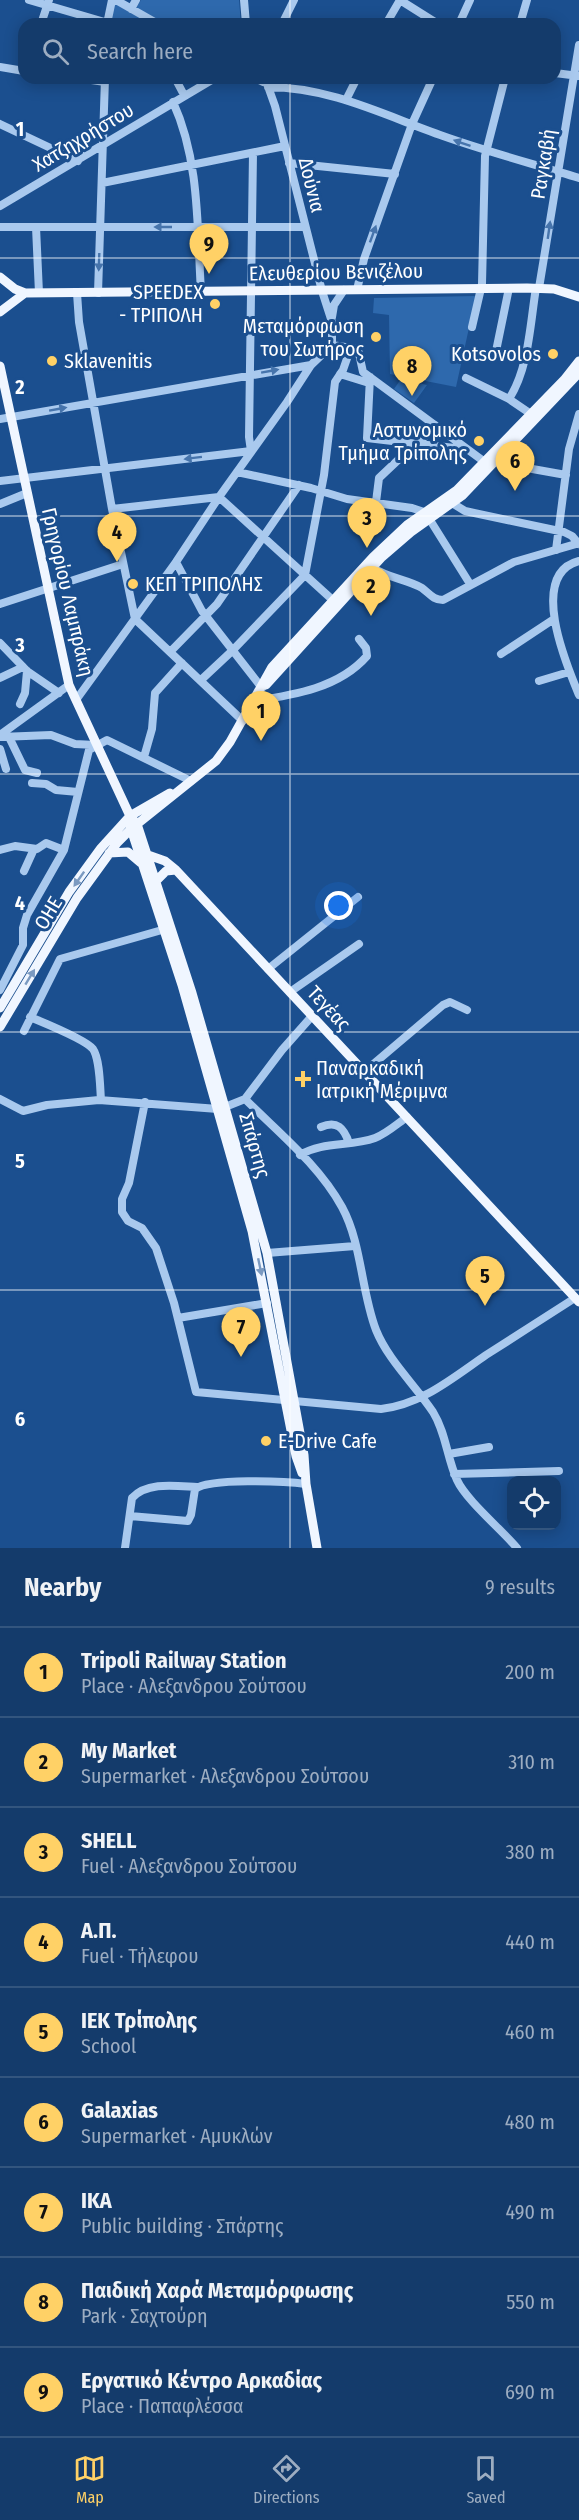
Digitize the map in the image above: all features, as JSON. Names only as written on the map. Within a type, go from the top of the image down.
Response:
[{"type":"main road","points":[[4,278],[15,289],[25,293]]},
{"type":"main road","points":[[4,278],[12,291],[11,303]]},
{"type":"main road","name":"Ελευθερίου Βενιζέλου","points":[[25,293],[538,288]]},
{"type":"main road","points":[[538,288],[578,297]]},
{"type":"main road","points":[[1,312],[25,293]]},
{"type":"main road","points":[[490,463],[579,361]]},
{"type":"main road","name":"Γρηγορίου Λαμπράκη","points":[[0,366],[69,685],[130,816]]},
{"type":"main road","points":[[335,602],[404,538],[449,502],[579,373]]},
{"type":"main road","points":[[191,781],[216,761],[262,688],[391,538],[428,517]]},
{"type":"main road","name":"ΟΗΕ","points":[[0,1008],[69,892],[100,848],[130,816],[191,781]]},
{"type":"main road","name":"ΟΗΕ","points":[[0,1028],[77,898],[109,853],[134,827],[191,781]]},
{"type":"main road","points":[[130,816],[134,827]]},
{"type":"main road","name":"Σπάρτης","points":[[134,827],[148,855],[221,1108],[267,1253],[290,1400],[296,1456],[306,1484],[317,1548]]},
{"type":"main road","name":"Σπάρτης","points":[[134,827],[144,868],[168,928]]},
{"type":"main road","points":[[109,853],[122,851],[131,854],[144,868]]},
{"type":"main road","name":"Τεγέας","points":[[148,855],[165,861],[176,870],[577,1300]]},
{"type":"main road","points":[[156,881],[166,871],[176,870]]},
{"type":"main road","name":"Σπάρτης","points":[[221,1108],[252,1231],[290,1400]]},
{"type":"street","points":[[29,0],[48,2],[94,18]]},
{"type":"street","points":[[109,18],[112,0]]},
{"type":"street","points":[[116,0],[147,18]]},
{"type":"street","points":[[131,9],[136,0]]},
{"type":"street","points":[[244,0],[246,18]]},
{"type":"street","points":[[285,18],[294,0]]},
{"type":"street","points":[[390,18],[400,0],[428,18]]},
{"type":"street","points":[[462,18],[470,0]]},
{"type":"street","points":[[522,18],[527,0]]},
{"type":"street","points":[[43,18],[48,2]]},
{"type":"street","name":"Ραγκαβή","points":[[509,399],[516,387],[521,368],[538,288],[576,76],[579,45]]},
{"type":"street","points":[[0,67],[18,69]]},
{"type":"street","points":[[561,74],[576,76]]},
{"type":"street","points":[[98,293],[105,84]]},
{"type":"street","points":[[178,84],[184,95]]},
{"type":"street","name":"Χατζηχρήστου","points":[[0,206],[204,84]]},
{"type":"street","name":"Δούνια","points":[[267,84],[274,101],[305,227],[332,322]]},
{"type":"street","points":[[281,84],[346,100],[486,151],[579,178]]},
{"type":"street","points":[[346,100],[354,84]]},
{"type":"street","points":[[357,290],[364,259],[412,124],[430,84]]},
{"type":"street","points":[[472,327],[482,289],[486,151],[503,84]]},
{"type":"street","points":[[173,102],[184,129],[193,166],[201,292]]},
{"type":"street","points":[[0,124],[78,161]]},
{"type":"street","points":[[102,183],[285,146]]},
{"type":"street","points":[[251,451],[253,153]]},
{"type":"street","points":[[289,164],[395,174]]},
{"type":"street","points":[[0,226],[305,227]]},
{"type":"street","points":[[36,226],[39,293]]},
{"type":"street","points":[[495,356],[509,288]]},
{"type":"street","points":[[76,700],[176,562],[311,365],[332,345],[334,305],[344,290]]},
{"type":"street","points":[[77,293],[77,315],[135,619],[243,721]]},
{"type":"street","points":[[332,345],[354,348]]},
{"type":"street","points":[[201,680],[305,575],[321,491],[336,378],[354,348]]},
{"type":"street","points":[[354,348],[363,372],[370,380],[465,449],[490,463],[566,475]]},
{"type":"street","points":[[0,419],[311,365]]},
{"type":"street","points":[[340,374],[370,380]]},
{"type":"street","points":[[466,378],[509,399],[531,414]]},
{"type":"street","points":[[370,380],[367,438],[465,449]]},
{"type":"street","points":[[556,550],[570,446],[579,414]]},
{"type":"street","points":[[376,502],[380,478],[435,425]]},
{"type":"street","points":[[0,481],[251,451]]},
{"type":"street","points":[[237,472],[299,485],[347,499],[407,507],[428,517],[470,585]]},
{"type":"street","points":[[170,652],[206,616],[299,485]]},
{"type":"street","points":[[0,504],[27,493]]},
{"type":"street","points":[[112,508],[219,497],[335,602]]},
{"type":"street","points":[[372,567],[389,577],[419,587],[438,600],[442,600],[514,562],[579,544],[572,536],[559,530],[479,514],[449,502]]},
{"type":"street","points":[[579,561],[565,567],[557,578],[554,619],[557,639],[579,695]]},
{"type":"street","points":[[176,562],[206,616],[262,688]]},
{"type":"street","points":[[0,604],[49,586],[123,564]]},
{"type":"street","points":[[501,654],[554,619]]},
{"type":"street","points":[[254,702],[327,685],[367,656],[366,648],[359,639]]},
{"type":"street","points":[[0,643],[25,669],[59,693]]},
{"type":"street","points":[[144,757],[152,729],[155,693],[183,663]]},
{"type":"street","points":[[0,678],[25,669]]},
{"type":"street","points":[[20,704],[25,693],[25,669]]},
{"type":"street","points":[[539,681],[569,672]]},
{"type":"street","points":[[0,736],[69,685]]},
{"type":"street","points":[[0,736],[51,735],[75,744],[97,746]]},
{"type":"street","points":[[9,737],[25,770],[37,773]]},
{"type":"street","points":[[0,990],[23,945],[27,915],[64,850],[89,750],[107,740],[191,781]]},
{"type":"street","points":[[0,749],[6,769]]},
{"type":"street","points":[[32,783],[46,784],[56,790],[78,792]]},
{"type":"street","points":[[0,850],[11,846],[34,849],[46,843],[64,850]]},
{"type":"street","points":[[24,871],[34,849]]},
{"type":"street","points":[[268,969],[358,897]]},
{"type":"street","points":[[24,1031],[58,962],[63,957],[168,928]]},
{"type":"street","points":[[290,992],[359,944]]},
{"type":"street","points":[[364,1072],[443,1005],[450,1002],[467,1010]]},
{"type":"street","points":[[0,1099],[16,1109],[25,1111],[47,1105],[101,1100],[221,1108],[245,1099],[282,1050],[312,1016]]},
{"type":"street","points":[[30,1017],[57,1028],[93,1049],[97,1059],[101,1100]]},
{"type":"street","points":[[245,1099],[331,1190],[343,1210],[356,1246],[377,1330],[441,1427],[460,1487],[518,1548]]},
{"type":"street","points":[[145,1102],[132,1172],[122,1199],[122,1212],[128,1221],[142,1228],[156,1248],[178,1318],[196,1392],[381,1409],[407,1405],[577,1300]]},
{"type":"street","points":[[300,1155],[309,1149],[377,1138],[407,1117]]},
{"type":"street","points":[[321,1126],[338,1125],[344,1131],[349,1143]]},
{"type":"street","points":[[267,1253],[356,1246]]},
{"type":"street","points":[[178,1318],[267,1303]]},
{"type":"street","points":[[449,1454],[489,1447]]},
{"type":"street","points":[[454,1473],[559,1471]]},
{"type":"street","points":[[125,1548],[132,1498],[137,1493],[159,1486],[197,1487],[236,1483],[306,1484]]},
{"type":"street","points":[[130,1516],[188,1521],[191,1515],[193,1494],[197,1487]]},
{"type":"shaded area","points":[[141,0],[239,0],[240,18],[154,18],[136,8]]},
{"type":"shaded area","points":[[114,3],[141,18],[111,18]]},
{"type":"shaded area","points":[[476,296],[456,387],[390,374],[389,315],[373,313],[374,298]]},
{"type":"shaded area","points":[[401,379],[427,385],[414,403],[394,389]]},
{"type":"place","name":"Εργατικό Κέντρο Αρκαδίας","points":[[209,274]]},
{"type":"place","name":"SPEEDEX - ΤΡΙΠΟΛΗ","points":[[215,304]]},
{"type":"place","name":"Μεταμόρφωση του Σωτήρος","points":[[376,337]]},
{"type":"place","name":"Kotsovolos","points":[[553,354]]},
{"type":"place","name":"Sklavenitis","points":[[52,361]]},
{"type":"place","name":"Παιδική Χαρά Μεταμόρφωσης","points":[[412,396]]},
{"type":"place","name":"Αστυνομικό Τμήμα Τρίπολης","points":[[479,441]]},
{"type":"place","name":"Galaxias","points":[[515,491]]},
{"type":"place","name":"SHELL","points":[[367,548]]},
{"type":"place","name":"Α.Π.","points":[[117,562]]},
{"type":"place","name":"ΚΕΠ ΤΡΙΠΟΛΗΣ","points":[[133,584]]},
{"type":"place","name":"My Market","points":[[371,616]]},
{"type":"place","name":"Tripoli Railway Station","points":[[261,741]]},
{"type":"place","name":"Παναρκαδική Ιατρική Μέριμνα","points":[[303,1079]]},
{"type":"place","name":"ΙΕΚ Τρίπολης","points":[[485,1306]]},
{"type":"place","name":"ΙΚΑ","points":[[241,1357]]},
{"type":"place","name":"E-Drive Cafe","points":[[266,1441]]}]
